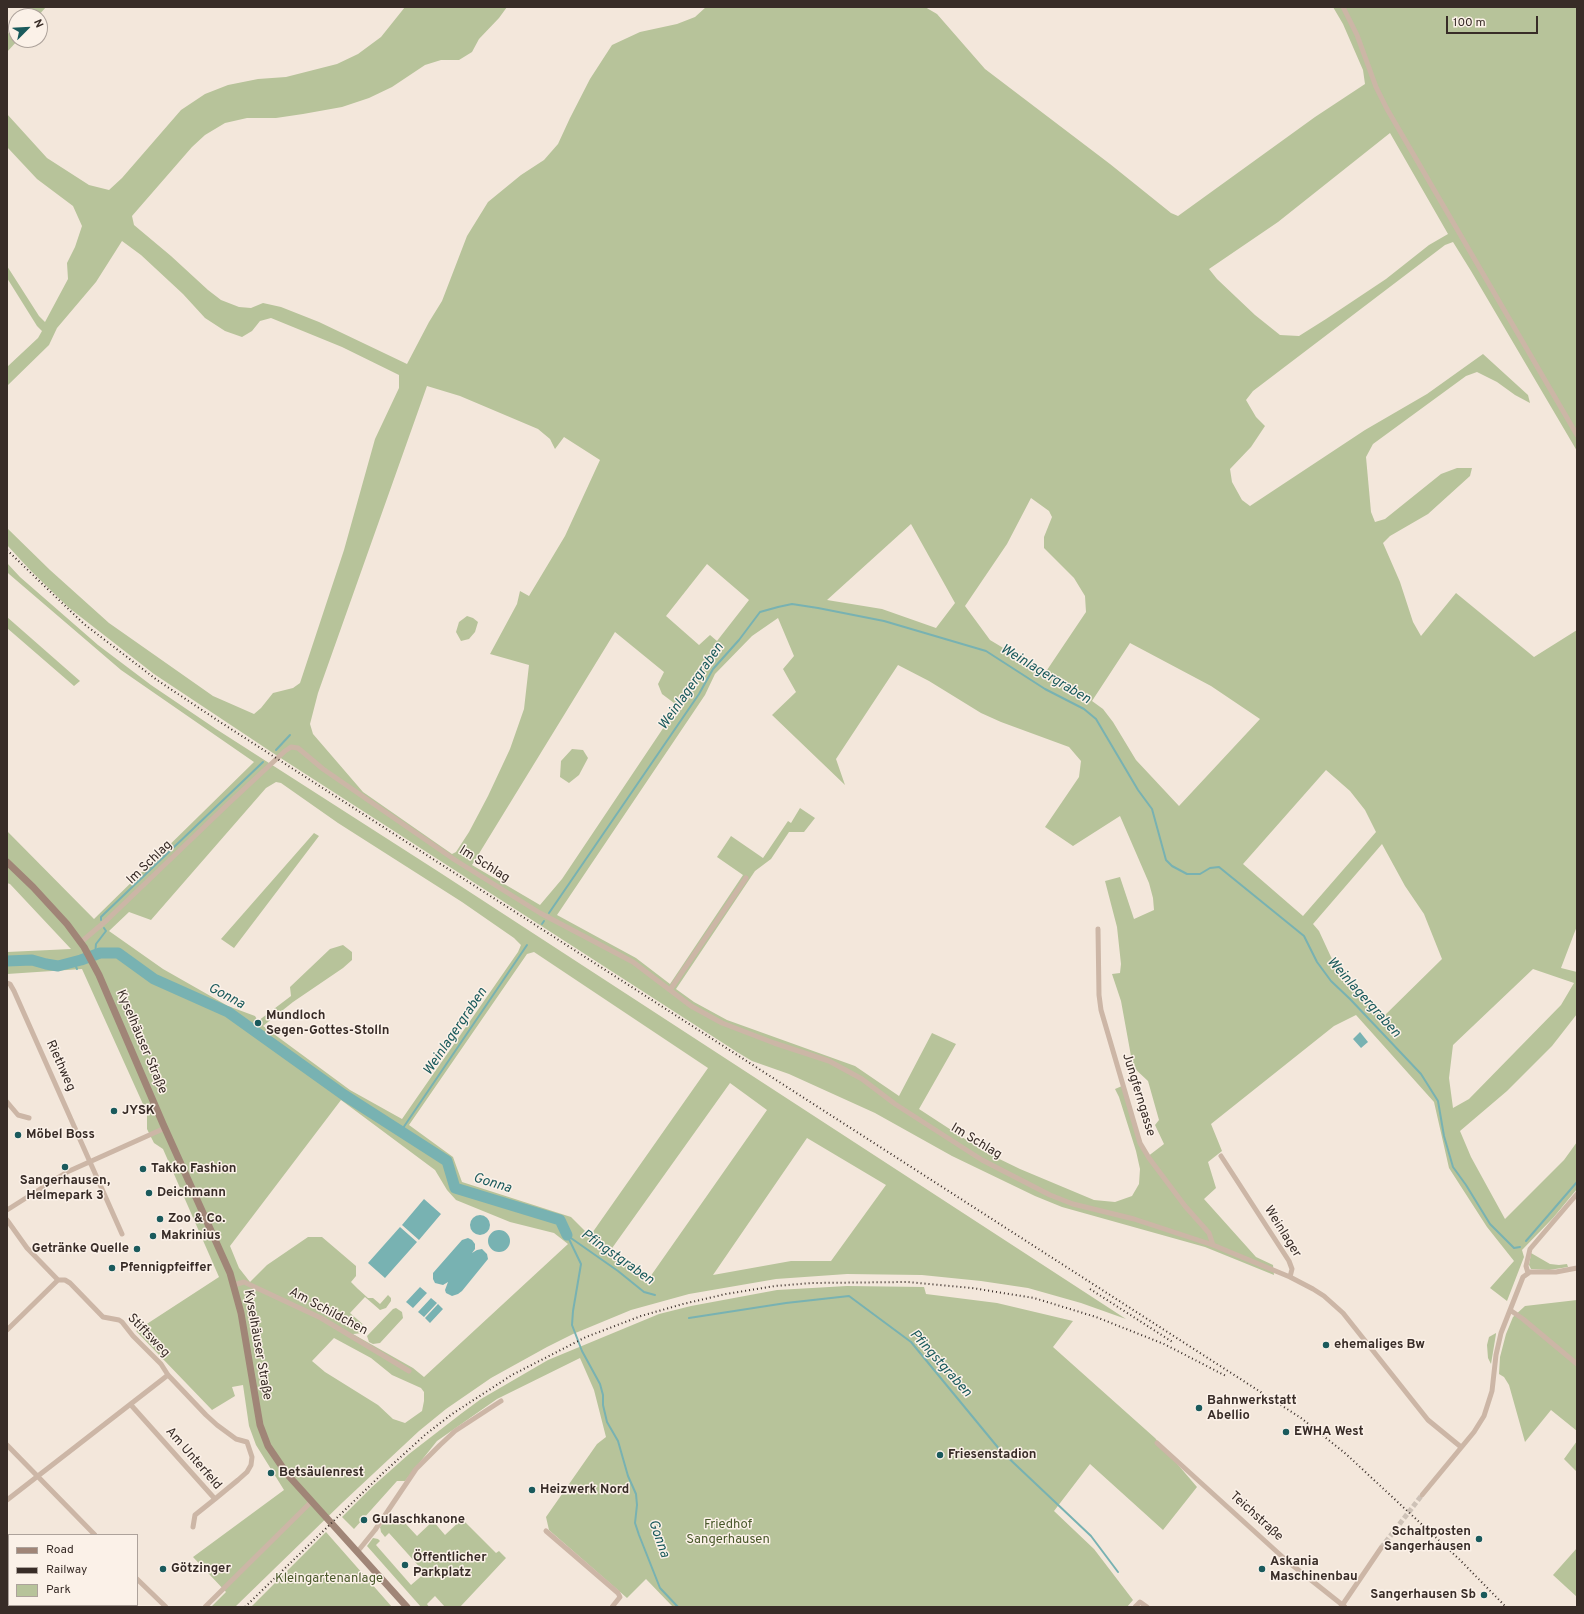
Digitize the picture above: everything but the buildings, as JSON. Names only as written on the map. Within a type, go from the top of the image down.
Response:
[{"type":"main road","points":[[7,862],[67,924],[82,945]]},
{"type":"main road","name":"Kyselhäuser Straße","points":[[82,945],[95,967],[234,1285],[246,1336],[260,1425],[268,1446],[277,1460],[312,1501],[407,1607]]},
{"type":"street","points":[[1343,7],[1358,37],[1376,87],[1387,109],[1577,435]]},
{"type":"street","name":"Im Schlag","points":[[82,945],[288,748],[294,747],[301,749],[324,769],[455,860],[540,914],[633,962],[691,1006],[722,1023],[774,1043],[829,1060],[862,1078],[895,1104],[982,1160],[1050,1195],[1073,1204],[1134,1219],[1213,1245],[1290,1277]]},
{"type":"street","points":[[670,990],[746,878]]},
{"type":"street","name":"Jungferngasse","points":[[1098,929],[1099,996],[1140,1143],[1149,1158],[1209,1233],[1213,1245]]},
{"type":"street","name":"Riethweg","points":[[7,983],[10,984],[14,991],[122,1234]]},
{"type":"street","points":[[7,1102],[18,1115],[29,1118]]},
{"type":"street","points":[[7,1210],[58,1176],[165,1128]]},
{"type":"street","name":"Weinlager","points":[[1221,1156],[1289,1261],[1292,1269],[1290,1277],[1324,1296],[1343,1312],[1428,1420],[1461,1447]]},
{"type":"street","points":[[1528,1273],[1526,1266],[1530,1249],[1577,1194]]},
{"type":"street","name":"Stiftsweg","points":[[7,1220],[27,1248],[58,1280],[65,1280],[70,1283],[103,1317],[122,1322],[133,1336],[161,1364],[168,1375]]},
{"type":"street","points":[[1422,1494],[1477,1427],[1486,1410],[1492,1388],[1496,1350],[1522,1277],[1528,1273],[1556,1272],[1577,1268]]},
{"type":"street","points":[[7,1330],[58,1280]]},
{"type":"street","name":"Am Schildchen","points":[[234,1285],[244,1282],[321,1318],[410,1371]]},
{"type":"street","points":[[1510,1310],[1577,1364]]},
{"type":"street","points":[[7,1500],[168,1375],[217,1425],[236,1439],[247,1442],[252,1457],[251,1465],[247,1472],[215,1499]]},
{"type":"street","points":[[358,1551],[375,1530],[416,1469],[435,1449],[455,1431],[501,1402]]},
{"type":"street","name":"Am Unterfeld","points":[[131,1405],[215,1499],[195,1515],[193,1527]]},
{"type":"street","name":"Teichstraße","points":[[1157,1443],[1287,1561],[1343,1606]]},
{"type":"street","points":[[7,1445],[94,1534]]},
{"type":"street","points":[[205,1607],[312,1501]]},
{"type":"street","points":[[546,1531],[618,1593],[620,1597],[612,1607]]},
{"type":"street","points":[[1343,1606],[1381,1548]]},
{"type":"street","points":[[138,1580],[166,1607]]},
{"type":"street","points":[[1135,1607],[1140,1602],[1147,1607]]},
{"type":"green space","points":[[30,7],[46,7],[45,8],[29,8]]},
{"type":"green space","points":[[405,7],[507,7],[499,18],[479,39],[472,52],[459,60],[441,60],[425,65],[392,87],[369,98],[342,107],[303,114],[276,118],[247,118],[225,123],[205,135],[192,147],[132,216],[134,225],[221,300],[239,307],[251,308],[263,303],[281,307],[319,322],[407,364],[442,301],[467,236],[488,202],[521,175],[544,160],[558,144],[590,79],[612,45],[640,32],[677,24],[695,17],[706,7],[925,7],[937,14],[985,69],[1110,164],[1171,213],[1178,216],[1315,117],[1365,84],[1363,70],[1343,24],[1333,7],[1577,7],[1577,451],[1453,242],[1445,245],[1253,391],[1246,400],[1256,417],[1265,426],[1251,447],[1230,469],[1232,482],[1242,500],[1250,506],[1365,430],[1427,394],[1483,354],[1528,395],[1530,403],[1515,395],[1497,382],[1477,372],[1466,376],[1373,444],[1366,457],[1371,512],[1375,522],[1385,519],[1441,474],[1457,468],[1472,468],[1470,476],[1428,514],[1390,536],[1383,543],[1400,582],[1413,622],[1421,636],[1456,593],[1534,657],[1577,630],[1577,926],[1561,968],[1577,972],[1577,1014],[1552,1046],[1507,1091],[1460,1131],[1471,1157],[1505,1219],[1564,1160],[1577,1142],[1577,1189],[1553,1218],[1522,1250],[1524,1257],[1507,1301],[1490,1288],[1514,1261],[1487,1227],[1449,1168],[1434,1102],[1356,1015],[1334,1026],[1211,1124],[1222,1151],[1208,1162],[1216,1188],[1204,1199],[1256,1257],[1273,1265],[1274,1275],[1205,1247],[1062,1207],[1035,1196],[952,1156],[875,1113],[789,1074],[752,1061],[737,1052],[276,755],[154,674],[68,607],[7,545],[7,528],[50,570],[109,623],[213,696],[254,714],[273,693],[293,688],[300,683],[344,550],[375,439],[399,388],[399,375],[342,347],[271,318],[260,321],[252,331],[242,337],[225,331],[205,318],[183,294],[141,255],[122,241],[96,282],[57,328],[49,345],[7,386],[7,367],[38,338],[42,331],[37,326],[7,278],[7,266],[39,316],[45,322],[68,279],[67,263],[75,247],[82,226],[73,206],[37,179],[7,147],[7,114],[47,158],[89,185],[109,190],[122,178],[181,110],[205,94],[228,85],[258,79],[286,77],[337,64],[358,54],[381,37]],"holes":[[[1390,133],[1448,234],[1429,245],[1386,279],[1299,336],[1280,335],[1255,315],[1217,279],[1209,269],[1278,222]],[[427,386],[460,396],[538,429],[550,439],[555,449],[564,437],[600,460],[565,536],[529,596],[520,591],[517,604],[490,654],[529,665],[524,709],[510,749],[488,796],[469,832],[456,852],[452,854],[363,792],[313,734],[310,724],[318,693]],[[1031,498],[1049,511],[1052,517],[1044,537],[1044,548],[1074,578],[1085,596],[1086,612],[1045,673],[990,640],[965,606],[1007,544]],[[911,524],[955,603],[936,628],[882,609],[827,600]],[[707,564],[749,600],[717,641],[710,635],[699,645],[666,616]],[[778,618],[794,656],[783,669],[796,692],[772,715],[845,785],[836,759],[898,665],[929,681],[981,713],[1069,747],[1081,761],[1079,777],[1045,827],[1073,846],[1120,816],[1149,883],[1153,898],[1154,910],[1134,919],[1120,877],[1105,881],[1117,927],[1121,964],[1120,973],[1112,974],[1121,1001],[1133,1067],[1148,1081],[1159,1120],[1155,1125],[1164,1144],[1147,1157],[1122,1086],[1115,1089],[1119,1097],[1136,1151],[1140,1169],[1139,1184],[1132,1196],[1115,1202],[1094,1200],[1020,1169],[985,1152],[919,1109],[956,1044],[932,1033],[899,1096],[855,1066],[727,1020],[694,1002],[676,989],[755,871],[771,859],[789,832],[804,832],[815,818],[800,808],[791,823],[788,821],[763,858],[731,836],[717,857],[743,875],[670,984],[636,958],[557,915],[705,695],[715,674],[752,636]],[[615,632],[664,672],[658,684],[662,694],[678,706],[562,879],[540,905],[472,865]],[[1130,643],[1211,686],[1260,719],[1179,806],[1136,760],[1113,722],[1103,709],[1092,701]],[[1326,770],[1350,791],[1365,810],[1376,832],[1303,916],[1243,864]],[[1382,844],[1405,886],[1424,914],[1442,959],[1383,1017],[1341,973],[1331,957],[1319,931],[1313,924]],[[1533,969],[1574,983],[1561,1005],[1469,1099],[1453,1108],[1449,1078],[1453,1045]]]},
{"type":"green space","points":[[8,34],[8,48],[11,48],[7,52]]},
{"type":"green space","points":[[7,563],[20,577],[98,645],[151,685],[216,729],[439,872],[1126,1319],[1081,1303],[1028,1288],[981,1281],[922,1275],[847,1274],[776,1279],[689,1294],[631,1310],[573,1334],[547,1347],[491,1378],[446,1409],[419,1431],[343,1502],[235,1607],[211,1607],[226,1592],[193,1557],[284,1490],[256,1445],[249,1426],[243,1385],[232,1387],[235,1396],[212,1410],[136,1331],[219,1277],[163,1149],[154,1143],[147,1129],[147,1113],[82,969],[7,974],[7,952],[71,949],[10,884],[7,883],[7,831],[94,919],[254,762],[121,670],[7,572]],"holes":[[[276,782],[281,783],[338,823],[462,902],[514,938],[521,945],[518,952],[402,1119],[350,1090],[263,1026],[293,1002],[343,968],[352,960],[352,952],[343,945],[330,949],[290,987],[291,996],[258,1021],[255,1016],[228,1006],[163,969],[109,931],[129,912],[151,920],[266,788]],[[534,952],[708,1068],[590,1236],[571,1217],[462,1182],[453,1157],[409,1125],[527,954]],[[730,1083],[767,1110],[650,1277],[610,1251]],[[341,1100],[435,1170],[447,1190],[456,1200],[510,1222],[554,1233],[568,1244],[424,1377],[413,1368],[353,1334],[363,1333],[366,1327],[350,1313],[365,1297],[380,1310],[386,1308],[391,1301],[391,1298],[388,1295],[380,1304],[373,1298],[368,1298],[351,1282],[356,1276],[356,1266],[322,1237],[308,1237],[267,1265],[250,1282],[239,1268],[230,1246]],[[807,1138],[886,1185],[831,1261],[791,1261],[713,1275]],[[334,1338],[371,1358],[392,1375],[421,1388],[424,1392],[422,1411],[405,1423],[393,1419],[378,1405],[325,1372],[312,1361]]]},
{"type":"green space","points":[[467,616],[478,622],[475,632],[469,639],[461,641],[456,632],[459,622]]},
{"type":"green space","points":[[7,617],[80,681],[74,686],[7,628]]},
{"type":"green space","points":[[572,749],[583,750],[588,758],[579,775],[569,783],[560,777],[561,761]]},
{"type":"green space","points":[[314,833],[319,836],[234,948],[221,939]]},
{"type":"green space","points":[[1531,1253],[1550,1264],[1567,1264],[1568,1267],[1549,1270],[1531,1269],[1529,1265]]},
{"type":"green space","name":"Friedhof Sangerhausen","points":[[847,1286],[924,1287],[926,1294],[997,1303],[1073,1321],[1053,1347],[1155,1438],[1197,1487],[1163,1530],[1090,1464],[1054,1511],[1094,1549],[1133,1600],[1127,1607],[673,1607],[646,1579],[627,1598],[549,1530],[546,1517],[597,1444],[606,1437],[594,1390],[580,1358],[497,1399],[437,1441],[405,1481],[397,1481],[354,1529],[342,1517],[372,1487],[409,1454],[462,1413],[481,1399],[548,1360],[659,1314],[691,1306],[777,1290]]},
{"type":"green space","points":[[1577,1300],[1577,1431],[1551,1410],[1525,1442],[1509,1385],[1504,1377],[1499,1374],[1500,1357],[1506,1334],[1513,1317],[1525,1306]]},
{"type":"green space","points":[[396,1308],[402,1312],[403,1318],[380,1343],[373,1344],[369,1342],[367,1336],[393,1309]]},
{"type":"green space","points":[[1496,1333],[1491,1364],[1488,1358],[1487,1345],[1489,1337]]},
{"type":"green space","points":[[1577,1441],[1577,1472],[1564,1459]]},
{"type":"green space","points":[[389,1517],[404,1522],[417,1536],[433,1521],[445,1535],[462,1519],[496,1553],[499,1551],[506,1558],[460,1607],[445,1607],[435,1596],[427,1604],[429,1607],[421,1607],[367,1546],[373,1538],[378,1539],[380,1541],[376,1545],[411,1585],[425,1573],[389,1533],[385,1537],[381,1532],[380,1527]]},
{"type":"green space","name":"Kleingartenanlage","points":[[326,1532],[392,1607],[251,1607]]},
{"type":"green space","points":[[1577,1548],[1577,1597],[1553,1575]]},
{"type":"water","points":[[1360,1032],[1368,1042],[1361,1048],[1353,1039]]},
{"type":"water","points":[[424,1199],[441,1214],[419,1240],[402,1225]]},
{"type":"water","points":[[480,1215],[487,1218],[490,1225],[487,1232],[480,1235],[473,1232],[470,1225],[473,1218]]},
{"type":"water","points":[[400,1227],[417,1242],[385,1278],[368,1263]]},
{"type":"water","points":[[499,1230],[503,1231],[509,1237],[509,1245],[503,1251],[499,1252],[495,1251],[489,1245],[488,1241],[489,1237],[495,1231]]},
{"type":"water","points":[[468,1238],[475,1244],[475,1249],[472,1253],[482,1249],[487,1254],[488,1259],[462,1291],[452,1296],[446,1293],[445,1290],[448,1282],[443,1285],[435,1283],[433,1273],[462,1240]]},
{"type":"water","points":[[420,1287],[427,1293],[413,1308],[406,1302]]},
{"type":"water","points":[[431,1298],[437,1303],[424,1317],[418,1312]]},
{"type":"water","points":[[438,1304],[443,1309],[430,1323],[425,1318]]},
{"type":"waterway","name":"Weinlagergraben","points":[[549,913],[699,694],[713,669],[739,640],[760,612],[792,604],[818,608],[884,621],[986,651],[1045,689],[1084,709],[1096,719],[1138,790],[1152,809],[1166,860],[1172,866],[1187,874],[1200,874],[1210,868],[1219,867],[1304,936],[1317,962],[1331,981],[1421,1074],[1438,1101],[1444,1136],[1453,1167],[1490,1224],[1514,1248],[1520,1247]]},
{"type":"waterway","points":[[276,750],[290,735]]},
{"type":"waterway","points":[[101,920],[101,917],[104,914],[263,762]]},
{"type":"waterway","points":[[95,955],[96,944],[106,931],[104,928]]},
{"type":"waterway","name":"Weinlagergraben","points":[[401,1131],[527,945]]},
{"type":"waterway","name":"Gonna","points":[[7,961],[32,960],[58,966],[100,953],[118,953],[154,979],[228,1012],[344,1095],[447,1161],[455,1188],[560,1220],[567,1235]]},
{"type":"waterway","name":"Gonna","points":[[74,962],[77,969]]},
{"type":"waterway","points":[[251,1029],[258,1023]]},
{"type":"waterway","name":"Weinlagergraben","points":[[1526,1241],[1577,1182]]},
{"type":"waterway","name":"Gonna","points":[[567,1235],[581,1264],[572,1325],[582,1351],[600,1384],[607,1422],[618,1441],[628,1476],[636,1494],[637,1505],[635,1523],[639,1535],[660,1588],[678,1607]]},
{"type":"waterway","name":"Pfingstgraben","points":[[568,1236],[618,1271],[644,1292],[655,1295]]},
{"type":"waterway","name":"Pfingstgraben","points":[[689,1318],[786,1303],[849,1296],[911,1342],[1000,1450],[1091,1536],[1118,1572]]},
{"type":"tunnel","points":[[1381,1548],[1422,1495]]},
{"type":"railway","points":[[7,550],[84,624],[157,680],[1301,1418],[1346,1454],[1459,1559],[1506,1607]]},
{"type":"railway","points":[[245,1607],[383,1473],[426,1434],[452,1414],[512,1375],[586,1337],[641,1316],[683,1304],[726,1294],[775,1286],[812,1283],[908,1282],[972,1288],[1034,1298],[1096,1317],[1164,1344],[1226,1376]]},
{"type":"railway","points":[[1090,1289],[1174,1343]]},
{"type":"place","name":"Mundloch Segen-Gottes-Stolln","points":[[258,1023]]},
{"type":"place","name":"JYSK","points":[[114,1111]]},
{"type":"place","name":"Möbel Boss","points":[[18,1135]]},
{"type":"place","name":"Sangerhausen, Helmepark 3","points":[[65,1167]]},
{"type":"place","name":"Takko Fashion","points":[[143,1169]]},
{"type":"place","name":"Deichmann","points":[[149,1193]]},
{"type":"place","name":"Zoo & Co.","points":[[160,1219]]},
{"type":"place","name":"Makrinius","points":[[153,1236]]},
{"type":"place","name":"Getränke Quelle","points":[[137,1249]]},
{"type":"place","name":"Pfennigpfeiffer","points":[[112,1268]]},
{"type":"place","name":"ehemaliges Bw","points":[[1326,1345]]},
{"type":"place","name":"Bahnwerkstatt Abellio","points":[[1199,1408]]},
{"type":"place","name":"EWHA West","points":[[1286,1432]]},
{"type":"place","name":"Friesenstadion","points":[[940,1455]]},
{"type":"place","name":"Betsäulenrest","points":[[271,1473]]},
{"type":"place","name":"Heizwerk Nord","points":[[532,1490]]},
{"type":"place","name":"Gulaschkanone","points":[[364,1520]]},
{"type":"place","name":"Schaltposten Sangerhausen","points":[[1479,1539]]},
{"type":"place","name":"Öffentlicher Parkplatz","points":[[405,1565]]},
{"type":"place","name":"Götzinger","points":[[163,1569]]},
{"type":"place","name":"Askania Maschinenbau","points":[[1262,1569]]},
{"type":"place","name":"Sangerhausen Sb","points":[[1484,1595]]}]
